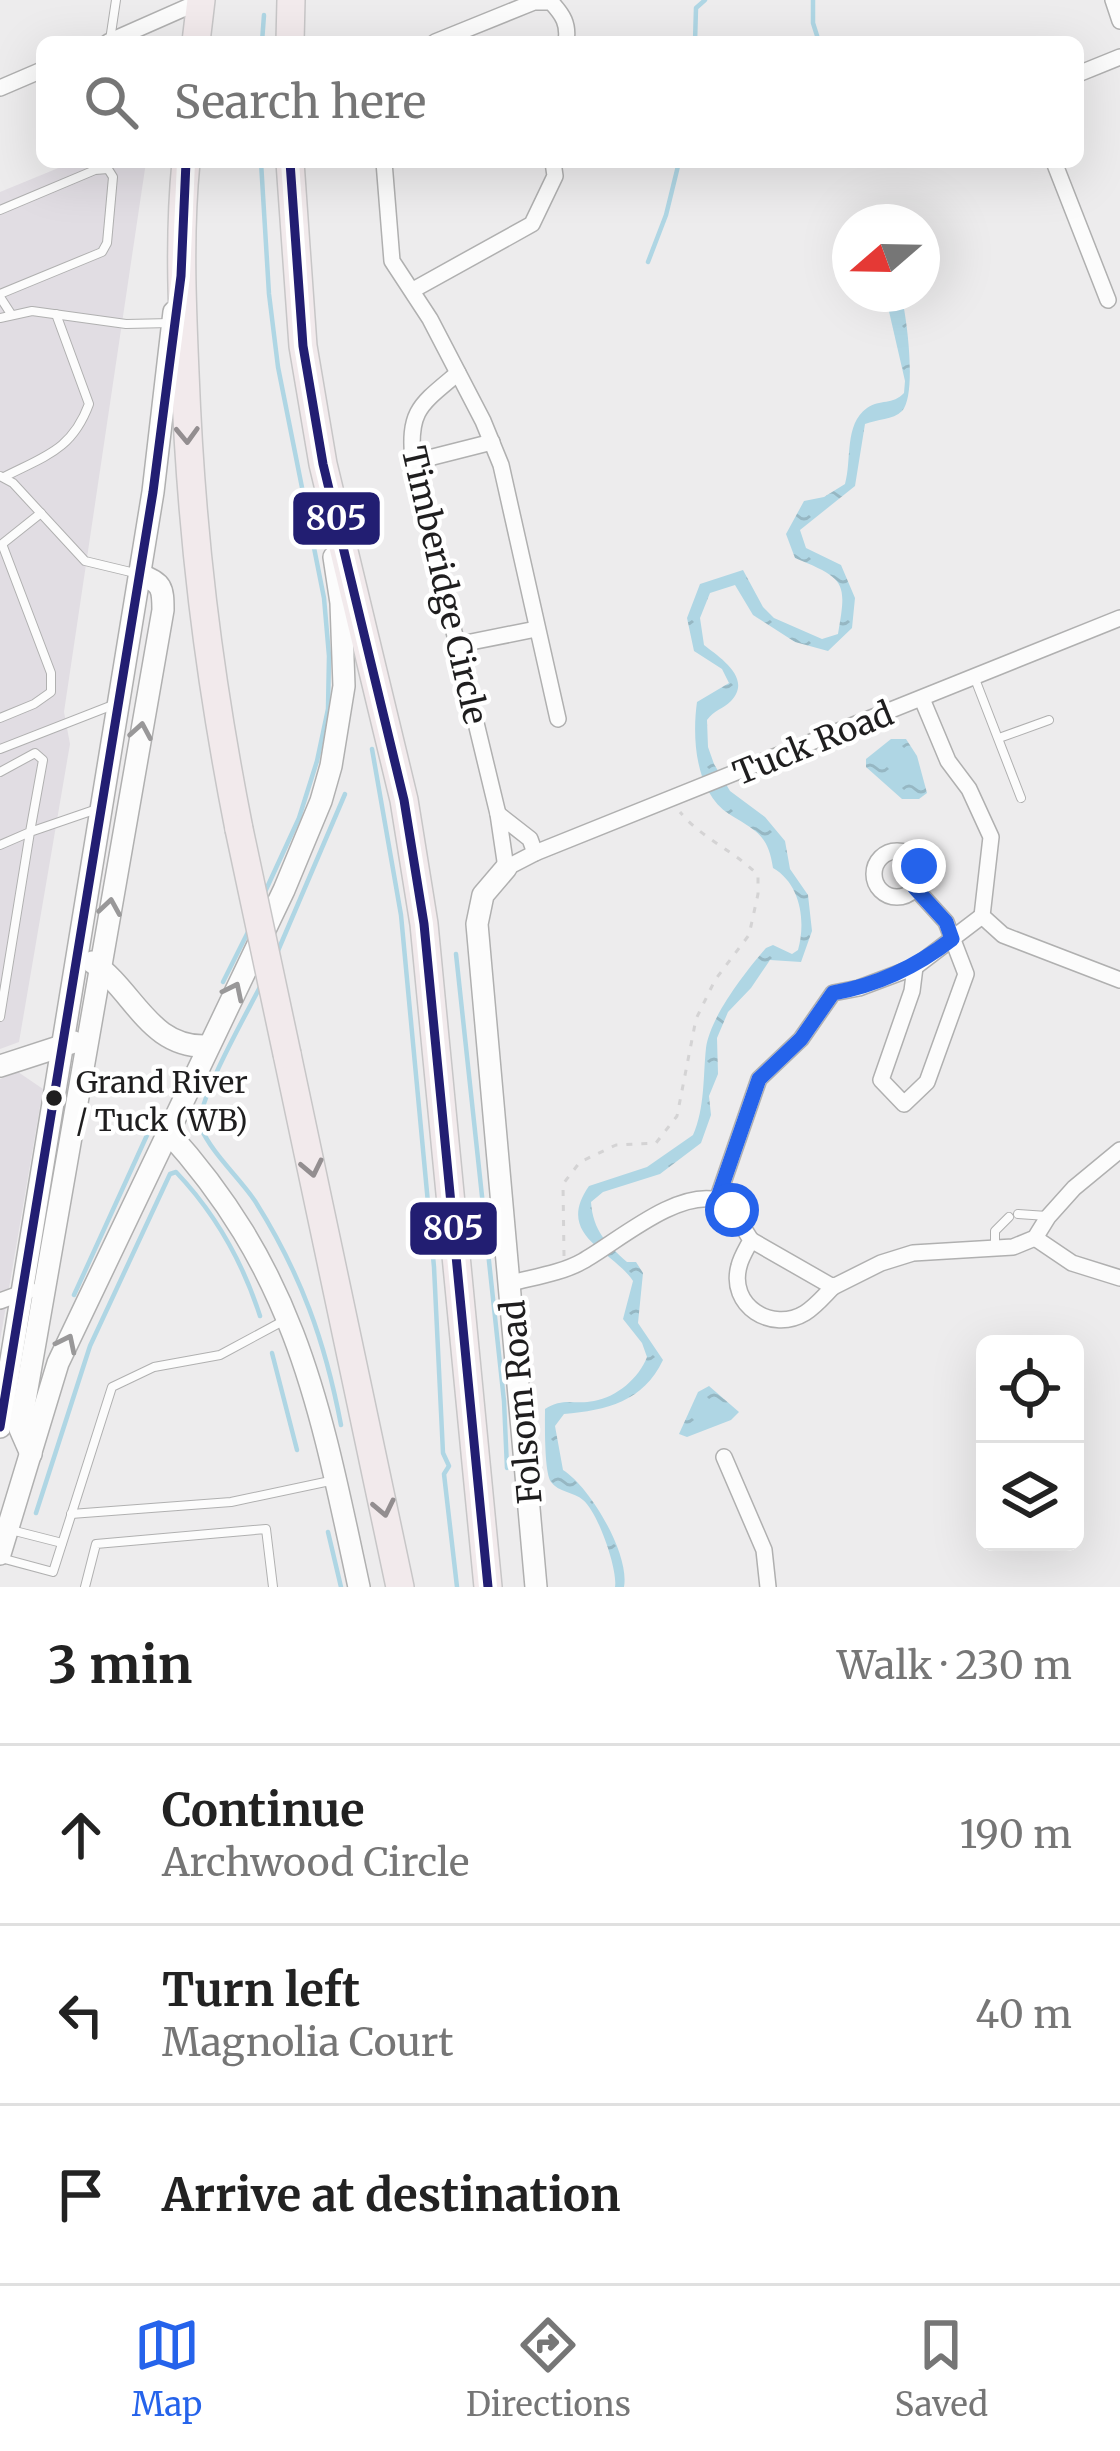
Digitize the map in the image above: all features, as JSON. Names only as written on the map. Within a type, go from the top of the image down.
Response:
[{"type":"highway","points":[[197,36],[201,0]]},
{"type":"highway","points":[[290,36],[291,0]]},
{"type":"highway","points":[[186,168],[181,276],[190,501],[217,718],[400,1587]]},
{"type":"highway","points":[[290,168],[302,346],[323,464],[404,800],[424,925],[488,1587]]},
{"type":"main road","points":[[0,1427],[11,1297],[82,945],[181,276]]},
{"type":"main road","points":[[2,1546],[58,1363],[309,834],[332,766],[344,655],[323,464]]},
{"type":"main road","points":[[31,1454],[20,1430],[163,610],[163,588],[157,580],[140,575]]},
{"type":"main road","points":[[103,815],[119,846]]},
{"type":"main road","name":"Folsom Road","points":[[506,868],[483,895],[477,924],[536,1587]]},
{"type":"main road","points":[[82,945],[91,961],[160,1033],[178,1044],[208,1046]]},
{"type":"main road","points":[[0,1066],[88,1038]]},
{"type":"main road","points":[[167,1131],[253,1245],[289,1319],[314,1387],[359,1587]]},
{"type":"street","points":[[122,36],[201,0]]},
{"type":"street","points":[[1113,0],[1120,21]]},
{"type":"street","points":[[450,36],[533,2],[550,2],[569,28],[567,36]]},
{"type":"street","points":[[1084,72],[1120,57]]},
{"type":"street","points":[[0,88],[36,73]]},
{"type":"street","points":[[384,168],[392,262],[413,290],[458,373],[501,465],[558,719]]},
{"type":"street","points":[[413,290],[532,224],[555,176],[554,168]]},
{"type":"street","points":[[1056,168],[1108,300]]},
{"type":"street","name":"Timberidge Circle","points":[[458,373],[428,399],[410,425],[413,462],[498,814],[506,868]]},
{"type":"street","points":[[413,462],[492,442]]},
{"type":"street","name":"Tuck Road","points":[[506,868],[1120,618]]},
{"type":"street","points":[[456,645],[536,629]]},
{"type":"street","points":[[717,1200],[759,1079],[801,1039],[833,993],[915,967],[982,916],[991,837],[969,789],[948,761],[922,699]]},
{"type":"street","points":[[498,814],[530,839],[535,853]]},
{"type":"street","points":[[915,888],[946,922],[966,974],[927,1082],[904,1104],[881,1081],[912,991],[915,967]]},
{"type":"street","points":[[982,916],[1003,934],[1120,980]]},
{"type":"street","points":[[751,1240],[738,1268],[738,1289],[751,1311],[775,1322],[800,1316],[833,1287],[880,1263],[913,1253],[1013,1247],[1035,1238],[1048,1216],[1120,1150]]},
{"type":"street","points":[[511,1283],[571,1267],[615,1239],[706,1197],[732,1210],[751,1240],[833,1287]]},
{"type":"street","points":[[1035,1238],[1072,1262],[1120,1278]]},
{"type":"street","points":[[11,1297],[44,1286]]},
{"type":"street","points":[[724,1456],[764,1550],[768,1587]]},
{"type":"lane","points":[[110,36],[116,0]]},
{"type":"lane","points":[[0,210],[95,170],[108,169],[113,177],[107,243],[102,252],[0,295],[11,314]]},
{"type":"lane","points":[[56,314],[89,404],[80,428],[61,448],[2,476],[85,561],[140,575]]},
{"type":"lane","points":[[0,318],[56,314],[172,323]]},
{"type":"lane","points":[[0,718],[51,692],[51,673],[1,542],[40,513]]},
{"type":"lane","points":[[975,677],[1021,798]]},
{"type":"lane","points":[[0,749],[120,702]]},
{"type":"lane","points":[[999,739],[1049,720]]},
{"type":"lane","points":[[0,772],[35,754],[44,760],[0,1018]]},
{"type":"lane","points":[[0,845],[31,832],[103,815]]},
{"type":"lane","points":[[996,1248],[995,1231],[1013,1215],[1048,1216]]},
{"type":"lane","points":[[2,1546],[53,1572],[112,1388],[154,1367],[220,1354],[289,1319]]},
{"type":"lane","points":[[71,1514],[231,1502],[336,1479]]},
{"type":"lane","points":[[85,1587],[96,1544],[266,1529],[273,1587]]},
{"type":"lane","points":[[2,1546],[62,1543]]},
{"type":"path","points":[[562,1248],[563,1184],[580,1162],[616,1145],[656,1143],[677,1116],[696,1018],[752,924],[758,875],[713,837],[694,831],[672,801]]},
{"type":"shaded area","points":[[58,168],[145,168],[64,712],[70,744],[19,1042],[0,1049],[0,192]]},
{"type":"shaded area","points":[[18,1072],[43,1089],[0,1341],[0,1079]]},
{"type":"water","points":[[889,312],[904,312],[909,355],[907,402],[898,414],[865,424],[855,486],[800,530],[806,548],[841,565],[855,598],[852,628],[828,651],[795,642],[753,615],[735,585],[710,593],[700,618],[704,645],[725,662],[738,684],[731,701],[707,720],[714,764],[730,791],[765,817],[785,841],[790,869],[808,895],[812,931],[801,962],[770,960],[728,1012],[717,1038],[718,1074],[701,1143],[660,1174],[603,1192],[591,1202],[602,1236],[643,1273],[638,1323],[663,1360],[634,1394],[595,1410],[564,1414],[555,1426],[563,1470],[606,1522],[621,1557],[624,1587],[615,1587],[610,1555],[595,1516],[583,1500],[551,1482],[546,1458],[545,1409],[558,1403],[594,1401],[619,1391],[647,1357],[623,1319],[633,1281],[582,1230],[580,1203],[589,1186],[647,1167],[693,1135],[702,1103],[706,1048],[721,1009],[766,948],[773,945],[792,954],[798,950],[801,928],[795,894],[773,868],[764,840],[718,804],[703,778],[696,747],[697,702],[729,683],[722,669],[694,651],[687,618],[700,584],[743,570],[774,618],[822,639],[838,634],[839,584],[825,571],[795,558],[786,534],[804,501],[824,497],[845,484],[855,423],[872,405],[904,393]]},
{"type":"water","points":[[891,739],[906,739],[917,756],[927,793],[919,799],[902,799],[866,767],[866,759]]},
{"type":"water","points":[[709,1386],[739,1412],[731,1420],[687,1437],[679,1434],[698,1392]]},
{"type":"waterway","points":[[695,36],[696,8],[705,0]]},
{"type":"waterway","points":[[813,0],[817,36]]},
{"type":"waterway","points":[[262,36],[264,15]]},
{"type":"waterway","points":[[261,168],[278,367],[324,598],[329,656],[328,709],[317,761],[299,818],[264,894]]},
{"type":"waterway","points":[[648,262],[678,168]]},
{"type":"waterway","points":[[372,749],[401,915],[434,1267],[443,1453],[449,1466],[444,1474],[457,1587]]},
{"type":"waterway","points":[[277,953],[345,794]]},
{"type":"waterway","points":[[223,982],[248,932]]},
{"type":"waterway","points":[[456,954],[504,1401],[507,1468]]},
{"type":"waterway","points":[[261,985],[214,1077],[200,1126],[255,1201],[286,1255],[319,1336],[341,1425]]},
{"type":"waterway","points":[[74,1295],[148,1133]]},
{"type":"waterway","points":[[36,1513],[90,1346],[170,1174],[176,1172],[215,1222],[260,1316]]},
{"type":"waterway","points":[[272,1353],[297,1450]]},
{"type":"waterway","points":[[328,1532],[341,1587]]},
{"type":"transit line","name":"805","points":[[0,1427],[153,492],[181,276],[186,168]]},
{"type":"transit line","name":"805","points":[[290,168],[303,346],[323,464],[404,800],[424,924],[488,1587]]},
{"type":"place","name":"Grand River / Tuck (WB)","points":[[54,1098]]},
{"type":"route","points":[[732,1210],[717,1200],[759,1079],[801,1039],[833,993],[915,967],[952,939],[946,922],[915,888],[919,866]]}]
